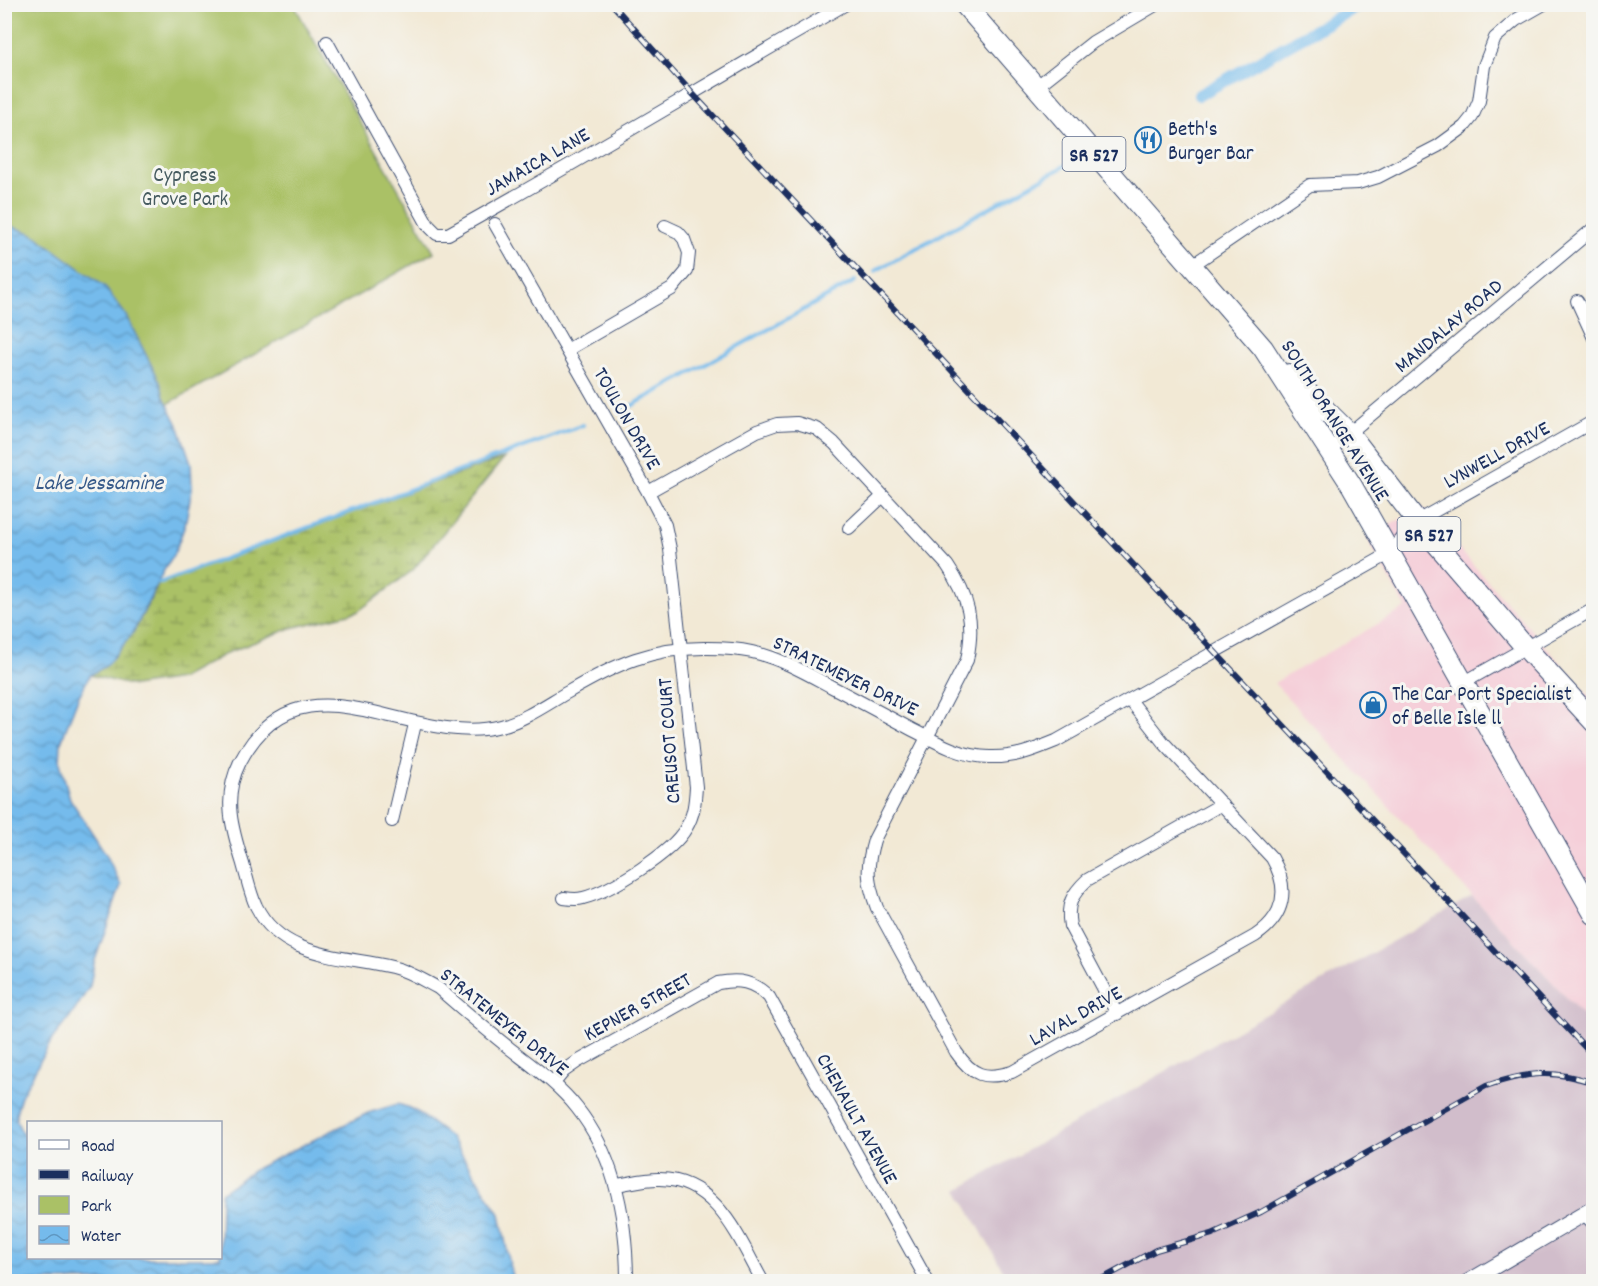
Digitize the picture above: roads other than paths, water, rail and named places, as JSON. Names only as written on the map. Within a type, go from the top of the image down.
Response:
[{"type":"main road","name":"SOUTH ORANGE AVENUE","points":[[964,4],[1263,348],[1352,486],[1593,914]]},
{"type":"main road","name":"SR 527","points":[[1263,348],[1349,434],[1417,521],[1593,722]]},
{"type":"street","name":"JAMAICA LANE","points":[[327,42],[428,225],[437,234],[448,234],[533,187],[846,4]]},
{"type":"street","points":[[1036,87],[1093,42],[1157,4]]},
{"type":"street","points":[[1191,266],[1310,184],[1358,183],[1378,177],[1438,146],[1464,128],[1479,101],[1484,66],[1495,38],[1516,20],[1544,4]]},
{"type":"street","name":"TOULON DRIVE","points":[[495,224],[665,525],[670,549],[681,648]]},
{"type":"street","points":[[567,350],[672,289],[687,271],[689,253],[684,239],[678,232],[665,226]]},
{"type":"street","name":"MANDALAY ROAD","points":[[1328,451],[1593,228]]},
{"type":"street","points":[[1577,302],[1593,338]]},
{"type":"street","name":"LYNWELL DRIVE","points":[[1417,521],[1593,421]]},
{"type":"street","name":"LAVAL DRIVE","points":[[648,492],[757,432],[777,424],[797,423],[817,429],[834,443],[958,581],[966,599],[970,617],[972,638],[967,660],[874,840],[869,856],[868,873],[869,888],[877,908],[964,1064],[984,1076],[996,1077],[1012,1072],[1255,936],[1268,928],[1276,917],[1281,904],[1283,888],[1280,871],[1272,858],[1162,742],[1130,700]]},
{"type":"street","points":[[849,528],[883,496]]},
{"type":"street","points":[[1390,553],[1417,521]]},
{"type":"street","name":"STRATEMEYER DRIVE","points":[[627,1281],[624,1227],[616,1185],[592,1130],[577,1108],[554,1083],[438,988],[417,976],[395,968],[323,955],[299,947],[281,936],[258,909],[231,827],[229,809],[230,789],[236,769],[245,752],[260,734],[277,720],[295,711],[316,705],[358,708],[415,724],[458,730],[482,730],[503,726],[524,718],[605,671],[647,654],[681,648],[724,648],[752,652],[782,661],[927,737],[966,754],[988,758],[1010,757],[1033,751],[1056,741],[1390,553]]},
{"type":"street","points":[[1463,683],[1593,609]]},
{"type":"street","name":"CREUSOT COURT","points":[[564,898],[580,899],[593,894],[644,867],[675,843],[686,828],[694,808],[696,787],[681,648]]},
{"type":"street","points":[[392,821],[415,724]]},
{"type":"street","points":[[1117,1014],[1070,926],[1069,903],[1076,890],[1087,880],[1222,804]]},
{"type":"street","name":"KEPNER STREET","points":[[554,1083],[564,1071],[577,1062],[718,983],[731,980],[747,981]]},
{"type":"street","name":"CHENAULT AVENUE","points":[[747,981],[760,988],[769,997],[928,1281]]},
{"type":"street","points":[[616,1185],[658,1179],[680,1182],[701,1192],[720,1207],[763,1281]]},
{"type":"street","points":[[1468,1281],[1590,1215]]},
{"type":"water","name":"Lake Jessamine","points":[[5,224],[33,234],[104,286],[125,314],[160,382],[164,397],[178,425],[191,463],[192,489],[185,525],[175,552],[133,633],[106,666],[90,675],[78,698],[61,742],[60,763],[70,799],[106,854],[121,885],[94,963],[90,986],[53,1038],[21,1096],[16,1113],[16,1120],[27,1143],[27,1259],[222,1259],[222,1192],[257,1168],[368,1113],[398,1104],[417,1112],[451,1138],[500,1214],[513,1281],[5,1281]]},
{"type":"waterway","points":[[1199,95],[1361,4]]},
{"type":"waterway","points":[[875,271],[1070,163]]},
{"type":"waterway","points":[[624,410],[855,281]]},
{"type":"waterway","points":[[159,583],[583,425]]},
{"type":"railway","points":[[612,4],[692,93],[1594,1057]]},
{"type":"railway","points":[[1096,1282],[1156,1250],[1212,1234],[1261,1212],[1486,1086],[1527,1075],[1540,1074],[1565,1076],[1594,1083]]},
{"type":"place","name":"Beth's Burger Bar","points":[[1148,140]]},
{"type":"place","name":"The Car Port Specialist of Belle Isle ll","points":[[1373,705]]},
{"type":"park label","name":"Cypress Grove Park","points":[[185,186]]}]
